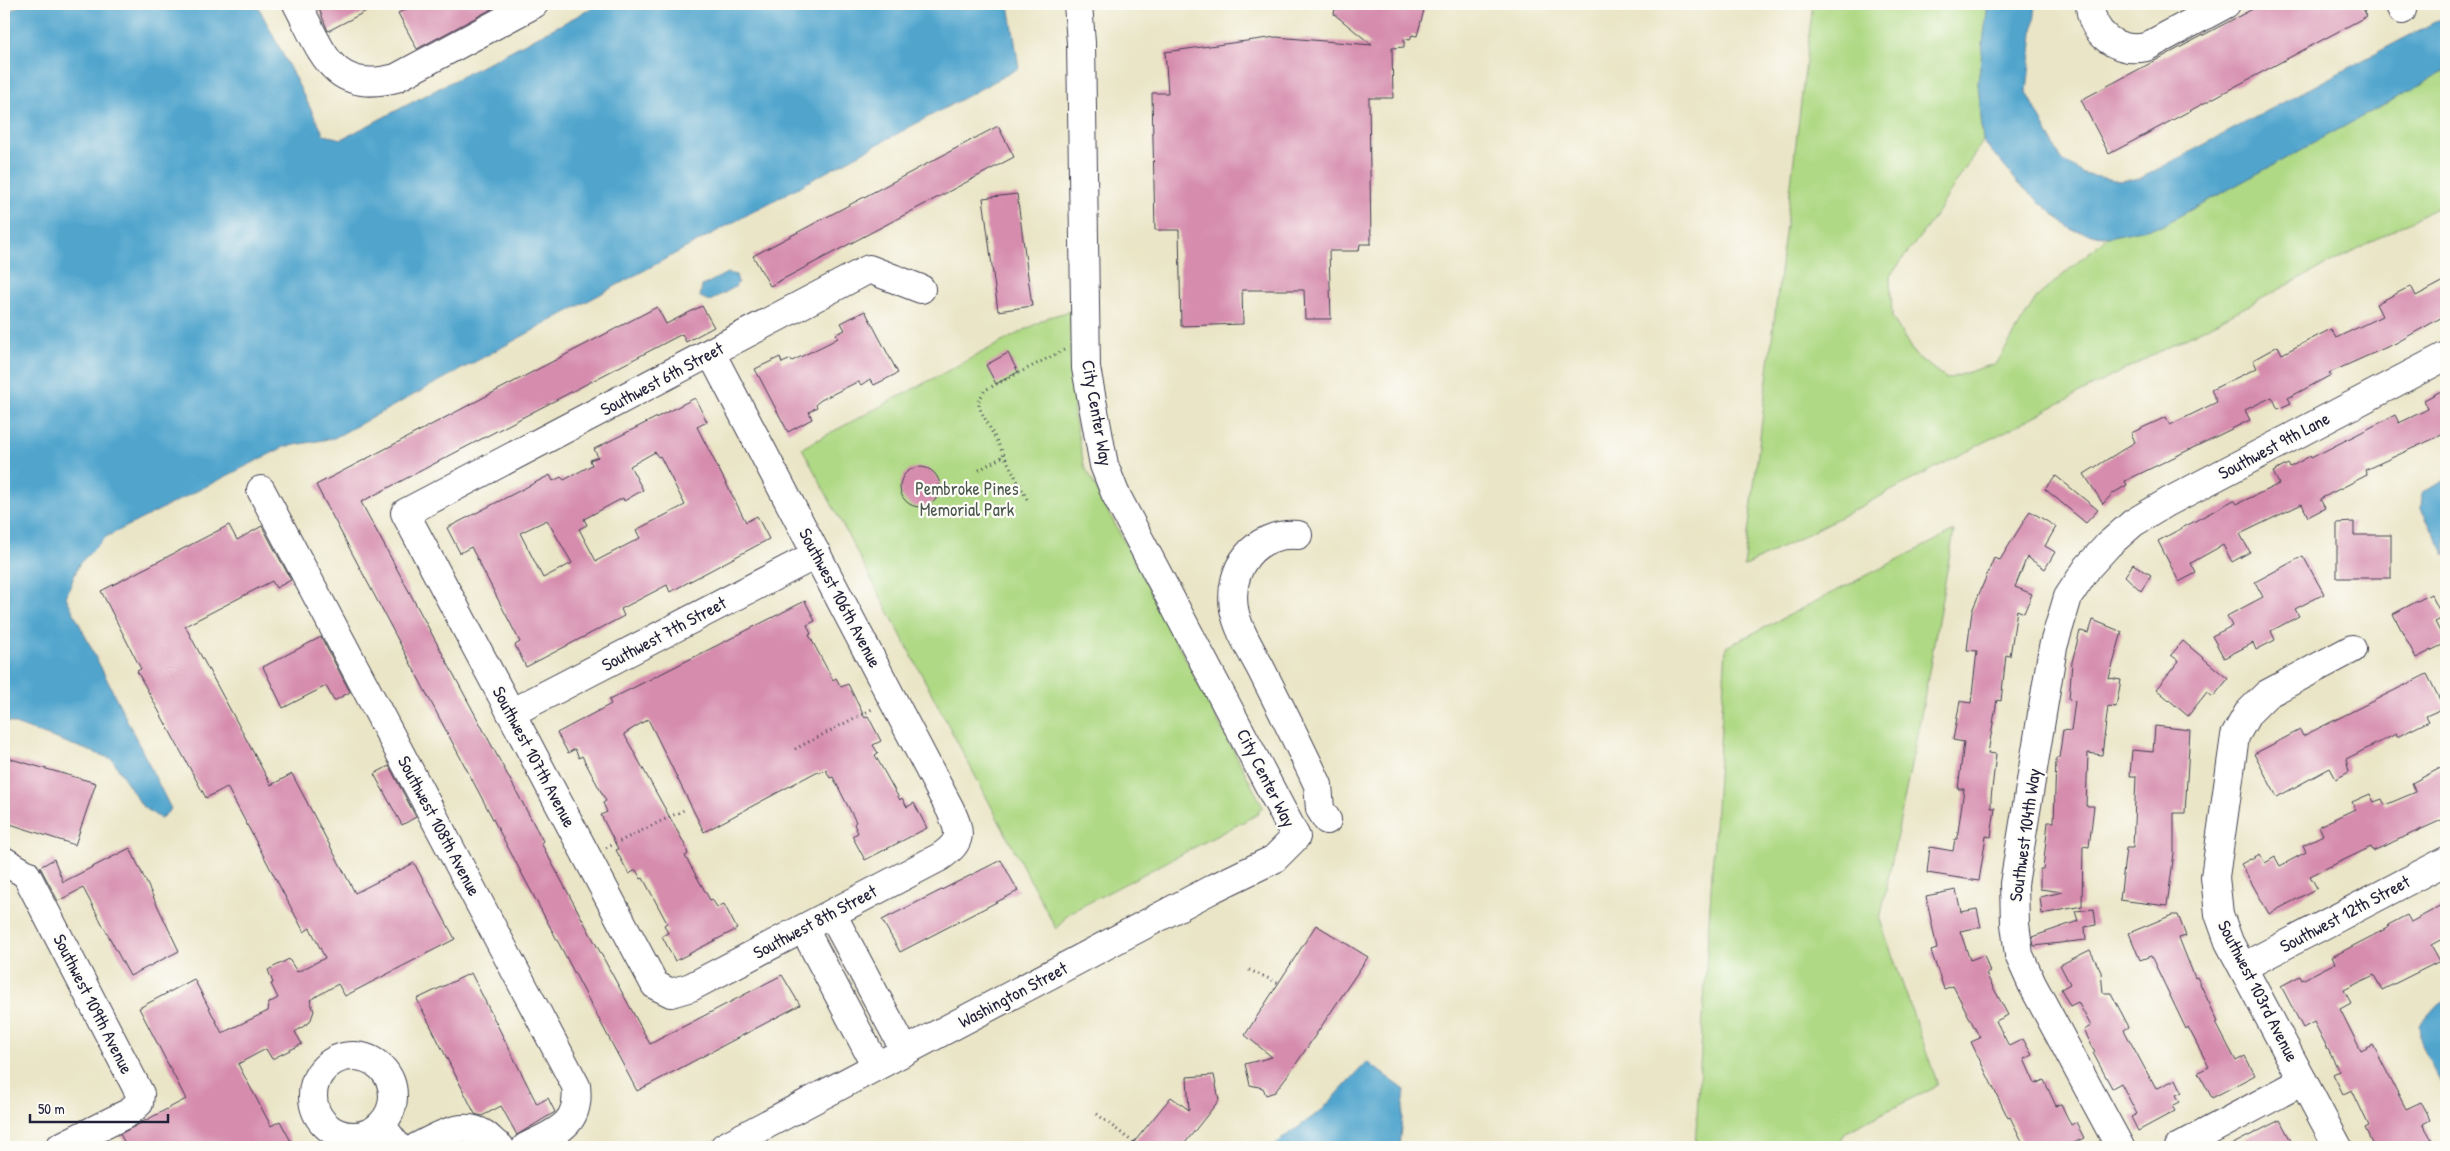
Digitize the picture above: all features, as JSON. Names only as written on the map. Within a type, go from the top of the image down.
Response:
[{"type":"street","points":[[297,4],[325,56],[337,71],[348,78],[377,83],[396,78],[534,4]]},
{"type":"street","name":"City Center Way","points":[[1078,4],[1081,43],[1086,368],[1104,465],[1116,493],[1296,837]]},
{"type":"street","points":[[2090,4],[2094,24],[2103,35],[2115,44],[2125,48],[2146,47],[2226,4]]},
{"type":"street","name":"Southwest 6th Street","points":[[405,513],[869,269],[920,289]]},
{"type":"street","name":"Southwest 106th Avenue","points":[[710,354],[893,698],[958,826],[958,837],[955,845]]},
{"type":"street","name":"Southwest 9th Lane","points":[[2108,544],[2133,523],[2168,502],[2446,356]]},
{"type":"street","name":"Southwest 108th Avenue","points":[[261,490],[576,1086],[577,1099],[569,1122],[559,1131],[526,1147]]},
{"type":"street","name":"Southwest 107th Avenue","points":[[405,513],[656,985],[671,993]]},
{"type":"street","points":[[1298,535],[1284,535],[1265,540],[1247,554],[1239,565],[1235,582],[1234,608],[1248,644],[1318,785],[1320,809],[1327,820]]},
{"type":"street","name":"Southwest 104th Way","points":[[2108,544],[2088,567],[2068,597],[2053,647],[2014,884],[2015,924],[2019,955],[2032,984],[2120,1147]]},
{"type":"street","name":"Southwest 7th Street","points":[[511,713],[817,554]]},
{"type":"street","name":"Southwest 103rd Avenue","points":[[2338,1147],[2243,967],[2221,921],[2215,877],[2235,736],[2248,712],[2267,694],[2352,649]]},
{"type":"street","name":"Washington Street","points":[[724,1147],[1274,859],[1296,837]]},
{"type":"street","name":"Southwest 8th Street","points":[[671,993],[691,987],[804,929],[940,857],[955,845]]},
{"type":"street","name":"Southwest 109th Avenue","points":[[4,860],[26,874],[140,1094],[139,1103],[128,1113],[60,1147]]},
{"type":"street","name":"Southwest 12th Street","points":[[2243,967],[2446,861]]},
{"type":"street","points":[[832,914],[905,1051]]},
{"type":"street","points":[[804,929],[876,1066]]},
{"type":"street","points":[[832,981],[860,967]]},
{"type":"street","points":[[2179,1147],[2304,1081]]},
{"type":"street","points":[[417,1147],[440,1135],[462,1128],[476,1130],[500,1147]]},
{"type":"street","points":[[370,1136],[398,1147]]},
{"type":"path","points":[[1027,499],[979,407],[980,396],[985,390],[1065,350]]},
{"type":"path","points":[[978,470],[1004,456]]},
{"type":"path","points":[[795,749],[893,698]]},
{"type":"path","points":[[588,858],[684,810]]},
{"type":"path","points":[[1248,970],[1279,983]]},
{"type":"path","points":[[1097,1114],[1134,1143]]},
{"type":"green space","points":[[1813,4],[1988,4],[1978,82],[1983,141],[1931,222],[1890,276],[1892,317],[1915,355],[1947,379],[1997,363],[2036,298],[2107,237],[2161,226],[2446,71],[2446,203],[1744,567]]},
{"type":"green space","name":"Pembroke Pines Memorial Park","points":[[1071,311],[1074,414],[1084,465],[1263,807],[1259,809],[1258,814],[1069,913],[1056,929],[802,448],[1049,317]]},
{"type":"green space","points":[[1954,531],[1923,705],[1880,920],[1938,1085],[1846,1132],[1836,1147],[1695,1147],[1726,647]]},
{"type":"water","points":[[23,4],[257,4],[324,135],[342,139],[600,4],[1009,4],[1019,68],[334,438],[284,447],[106,537],[79,564],[66,597],[171,809],[161,819],[142,806],[112,759],[4,720],[4,14]]},
{"type":"water","points":[[1988,4],[2036,4],[2027,92],[2061,159],[2083,174],[2120,181],[2141,178],[2446,16],[2446,71],[2161,226],[2107,237],[2072,230],[2019,184],[1983,141],[1978,82]]},
{"type":"water","points":[[727,273],[736,275],[738,282],[735,287],[710,301],[700,297],[702,286]]},
{"type":"water","points":[[2446,480],[2446,555],[2421,509],[2422,492]]},
{"type":"water","points":[[2446,999],[2446,1093],[2421,1045],[2419,1025],[2438,1004]]},
{"type":"water","points":[[1367,1062],[1405,1090],[1399,1147],[1271,1147],[1322,1110]]},
{"type":"building","points":[[317,4],[380,4],[328,31]]},
{"type":"building","points":[[417,4],[501,4],[417,49],[398,13]]},
{"type":"building","points":[[1336,4],[1421,4],[1419,9],[1424,10],[1417,36],[1412,35],[1410,40],[1404,39],[1404,47],[1392,48],[1393,98],[1369,98],[1371,244],[1360,244],[1359,251],[1329,251],[1331,319],[1305,319],[1304,290],[1242,290],[1243,324],[1181,326],[1179,230],[1155,230],[1152,93],[1168,93],[1165,52],[1276,37],[1372,45],[1334,14]]},
{"type":"building","points":[[2262,4],[2360,4],[2367,16],[2109,154],[2081,100]]},
{"type":"building","points":[[998,126],[1014,157],[770,286],[753,256]]},
{"type":"building","points":[[1017,194],[1032,306],[998,311],[983,198]]},
{"type":"building","points":[[2446,280],[2446,315],[2396,343],[2329,373],[2331,375],[2288,398],[2291,403],[2278,409],[2272,397],[2245,410],[2250,420],[2125,481],[2127,485],[2112,494],[2103,504],[2084,474],[2135,442],[2131,433],[2166,417],[2170,425],[2217,402],[2211,390],[2257,368],[2253,360],[2278,346],[2282,354],[2331,329],[2336,338],[2382,316],[2376,304],[2411,286],[2416,296]]},
{"type":"building","points":[[702,306],[714,327],[686,342],[682,334],[361,502],[543,841],[541,843],[650,1044],[782,975],[800,1005],[637,1091],[316,485],[657,307],[666,324]]},
{"type":"building","points":[[865,311],[898,373],[874,385],[870,379],[861,385],[859,382],[853,384],[821,400],[816,404],[817,407],[809,412],[812,419],[788,432],[755,369],[780,357],[782,363],[791,359],[792,361],[831,342],[838,338],[836,334],[845,330],[841,323]]},
{"type":"building","points":[[1008,353],[1018,372],[996,384],[986,365]]},
{"type":"building","points":[[2441,391],[2446,400],[2446,433],[2365,470],[2367,475],[2320,499],[2325,508],[2308,517],[2302,504],[2240,534],[2250,552],[2232,562],[2223,545],[2191,563],[2196,573],[2179,582],[2158,541],[2234,500],[2237,504],[2279,484],[2273,472],[2288,464],[2290,467],[2310,456],[2311,458],[2395,415],[2399,423],[2428,409],[2424,400]]},
{"type":"building","points":[[695,398],[707,422],[697,427],[746,522],[757,516],[769,539],[670,592],[667,585],[621,609],[624,616],[526,667],[515,645],[520,642],[471,547],[460,553],[447,528],[550,475],[553,481],[561,477],[564,480],[592,465],[590,460],[598,457],[594,449]],"holes":[[[655,452],[658,457],[660,456],[685,505],[636,530],[640,538],[596,561],[579,529],[587,525],[584,519],[623,498],[624,501],[643,490],[630,466]],[[547,520],[572,563],[543,578],[520,533]]]},
{"type":"building","points":[[924,467],[931,470],[937,476],[940,487],[939,495],[931,504],[924,507],[916,507],[909,504],[901,495],[900,483],[903,476],[912,468]]},
{"type":"building","points":[[2056,476],[2098,510],[2086,523],[2045,489]]},
{"type":"building","points":[[2030,511],[2056,527],[2045,546],[2055,552],[2045,569],[2027,557],[2015,587],[2032,594],[2024,613],[2017,610],[2010,656],[2006,655],[2001,701],[1997,700],[1988,753],[1996,754],[1991,798],[1991,808],[1995,808],[1991,837],[1986,836],[1979,881],[1927,873],[1930,847],[1953,851],[1955,839],[1957,839],[1964,789],[1958,789],[1964,742],[1953,740],[1960,701],[1971,703],[1977,651],[1967,650],[1972,611],[1994,558],[2000,560]]},
{"type":"building","points":[[2354,522],[2354,535],[2391,535],[2391,578],[2337,578],[2337,523]]},
{"type":"building","points":[[229,525],[237,540],[262,526],[291,580],[276,588],[272,581],[185,626],[271,785],[292,774],[355,893],[414,863],[455,939],[345,996],[338,984],[310,1000],[314,1011],[310,1022],[295,1032],[302,1044],[272,1059],[266,1049],[238,1064],[271,1126],[280,1121],[294,1147],[127,1147],[120,1134],[186,1099],[139,1008],[194,979],[222,1033],[268,1011],[269,1003],[278,998],[271,984],[273,983],[268,970],[289,959],[297,972],[325,958],[310,928],[304,932],[227,787],[206,798],[137,671],[141,669],[101,591]]},
{"type":"building","points":[[2303,556],[2324,594],[2295,609],[2299,616],[2271,631],[2275,640],[2256,650],[2253,643],[2224,658],[2212,636],[2232,626],[2227,616],[2263,597],[2255,582]]},
{"type":"building","points":[[2133,564],[2151,575],[2141,591],[2125,576]]},
{"type":"building","points":[[2431,594],[2443,618],[2435,622],[2446,643],[2416,658],[2393,614]]},
{"type":"building","points":[[805,601],[815,621],[807,625],[811,634],[809,635],[833,680],[836,678],[841,687],[848,684],[865,718],[868,716],[881,741],[873,745],[878,753],[875,755],[900,800],[902,798],[907,807],[914,803],[927,828],[865,860],[852,836],[858,833],[854,824],[856,822],[833,777],[830,778],[826,770],[819,773],[818,771],[704,832],[648,719],[624,734],[685,845],[688,854],[685,856],[710,900],[712,899],[717,907],[724,904],[737,929],[675,961],[662,936],[668,933],[664,925],[667,923],[643,878],[641,879],[636,870],[629,874],[616,850],[618,849],[601,815],[607,812],[603,803],[606,801],[582,756],[579,758],[575,749],[568,753],[557,733],[611,704],[609,700]]},
{"type":"building","points":[[2093,620],[2122,632],[2109,678],[2121,680],[2116,707],[2108,706],[2102,755],[2088,753],[2086,806],[2094,806],[2089,847],[2083,846],[2082,906],[2042,914],[2040,897],[2063,892],[2040,889],[2040,869],[2043,869],[2048,822],[2054,822],[2056,758],[2059,758],[2063,730],[2071,731],[2075,701],[2069,700],[2072,662],[2080,631],[2089,633]]},
{"type":"building","points":[[321,637],[350,692],[334,701],[326,686],[283,708],[263,667]]},
{"type":"building","points":[[2183,641],[2228,679],[2213,697],[2207,692],[2188,716],[2156,689],[2179,661],[2171,655]]},
{"type":"building","points":[[2427,674],[2444,708],[2426,716],[2429,721],[2397,737],[2396,734],[2346,759],[2349,772],[2336,779],[2330,768],[2277,797],[2254,754],[2300,730],[2303,736]]},
{"type":"building","points":[[2155,726],[2190,730],[2185,813],[2174,813],[2174,853],[2167,906],[2120,900],[2126,848],[2133,848],[2136,776],[2130,776],[2132,750],[2153,752]]},
{"type":"building","points":[[4,757],[96,783],[75,845],[4,822]]},
{"type":"building","points":[[2446,765],[2446,818],[2373,851],[2371,847],[2310,876],[2317,888],[2269,914],[2241,864],[2260,854],[2265,863],[2275,857],[2280,866],[2306,852],[2303,845],[2323,835],[2319,826],[2355,809],[2352,802],[2370,794],[2374,802],[2382,799],[2385,805],[2416,792],[2412,783]]},
{"type":"building","points":[[389,766],[416,817],[402,825],[374,774]]},
{"type":"building","points":[[130,848],[179,951],[130,976],[83,888],[58,901],[40,867],[54,859],[63,882]]},
{"type":"building","points":[[1001,860],[1018,891],[900,952],[882,920]]},
{"type":"building","points":[[1956,890],[1961,912],[1977,909],[1981,927],[1960,931],[1970,960],[1984,955],[1990,972],[1986,974],[2008,1015],[1996,1021],[2009,1046],[2023,1039],[2032,1055],[2024,1059],[2035,1084],[2044,1080],[2056,1106],[2061,1104],[2071,1125],[2076,1122],[2084,1138],[2066,1147],[2025,1147],[2010,1117],[2008,1118],[1971,1042],[1980,1038],[1953,986],[1944,989],[1931,951],[1937,949],[1926,896]]},
{"type":"building","points":[[2446,903],[2446,937],[2431,945],[2440,961],[2382,990],[2374,975],[2344,990],[2351,1003],[2340,1009],[2361,1051],[2373,1045],[2406,1109],[2421,1102],[2430,1120],[2423,1124],[2436,1147],[2374,1147],[2365,1128],[2369,1126],[2352,1090],[2343,1094],[2333,1074],[2339,1071],[2314,1022],[2303,1028],[2281,986],[2300,976],[2302,980],[2335,963],[2332,957],[2389,927],[2388,925],[2407,915],[2411,922]]},
{"type":"building","points":[[2094,909],[2096,925],[2085,927],[2086,940],[2034,946],[2032,937],[2078,921],[2075,911]]},
{"type":"building","points":[[2172,915],[2178,915],[2186,936],[2179,938],[2195,978],[2197,977],[2218,1022],[2216,1023],[2236,1061],[2245,1056],[2255,1075],[2212,1098],[2198,1072],[2209,1067],[2188,1027],[2186,1029],[2151,956],[2140,960],[2129,933]]},
{"type":"building","points":[[1316,925],[1368,957],[1296,1064],[1275,1092],[1266,1095],[1263,1088],[1250,1085],[1245,1064],[1272,1057],[1245,1035]]},
{"type":"building","points":[[2090,950],[2101,972],[2103,993],[2111,993],[2129,1027],[2124,1030],[2156,1089],[2176,1079],[2182,1092],[2176,1095],[2180,1102],[2172,1106],[2175,1111],[2138,1131],[2131,1117],[2137,1114],[2121,1083],[2112,1088],[2093,1053],[2095,1052],[2084,1030],[2091,1026],[2078,1002],[2070,1006],[2061,989],[2070,984],[2060,965]]},
{"type":"building","points":[[471,973],[537,1104],[548,1098],[555,1112],[517,1135],[501,1106],[482,1116],[475,1114],[417,999]]},
{"type":"building","points":[[1214,1075],[1219,1100],[1182,1147],[1130,1147],[1171,1097],[1189,1110],[1187,1077]]},
{"type":"building","points":[[2280,1120],[2291,1141],[2278,1147],[2227,1147]]}]
